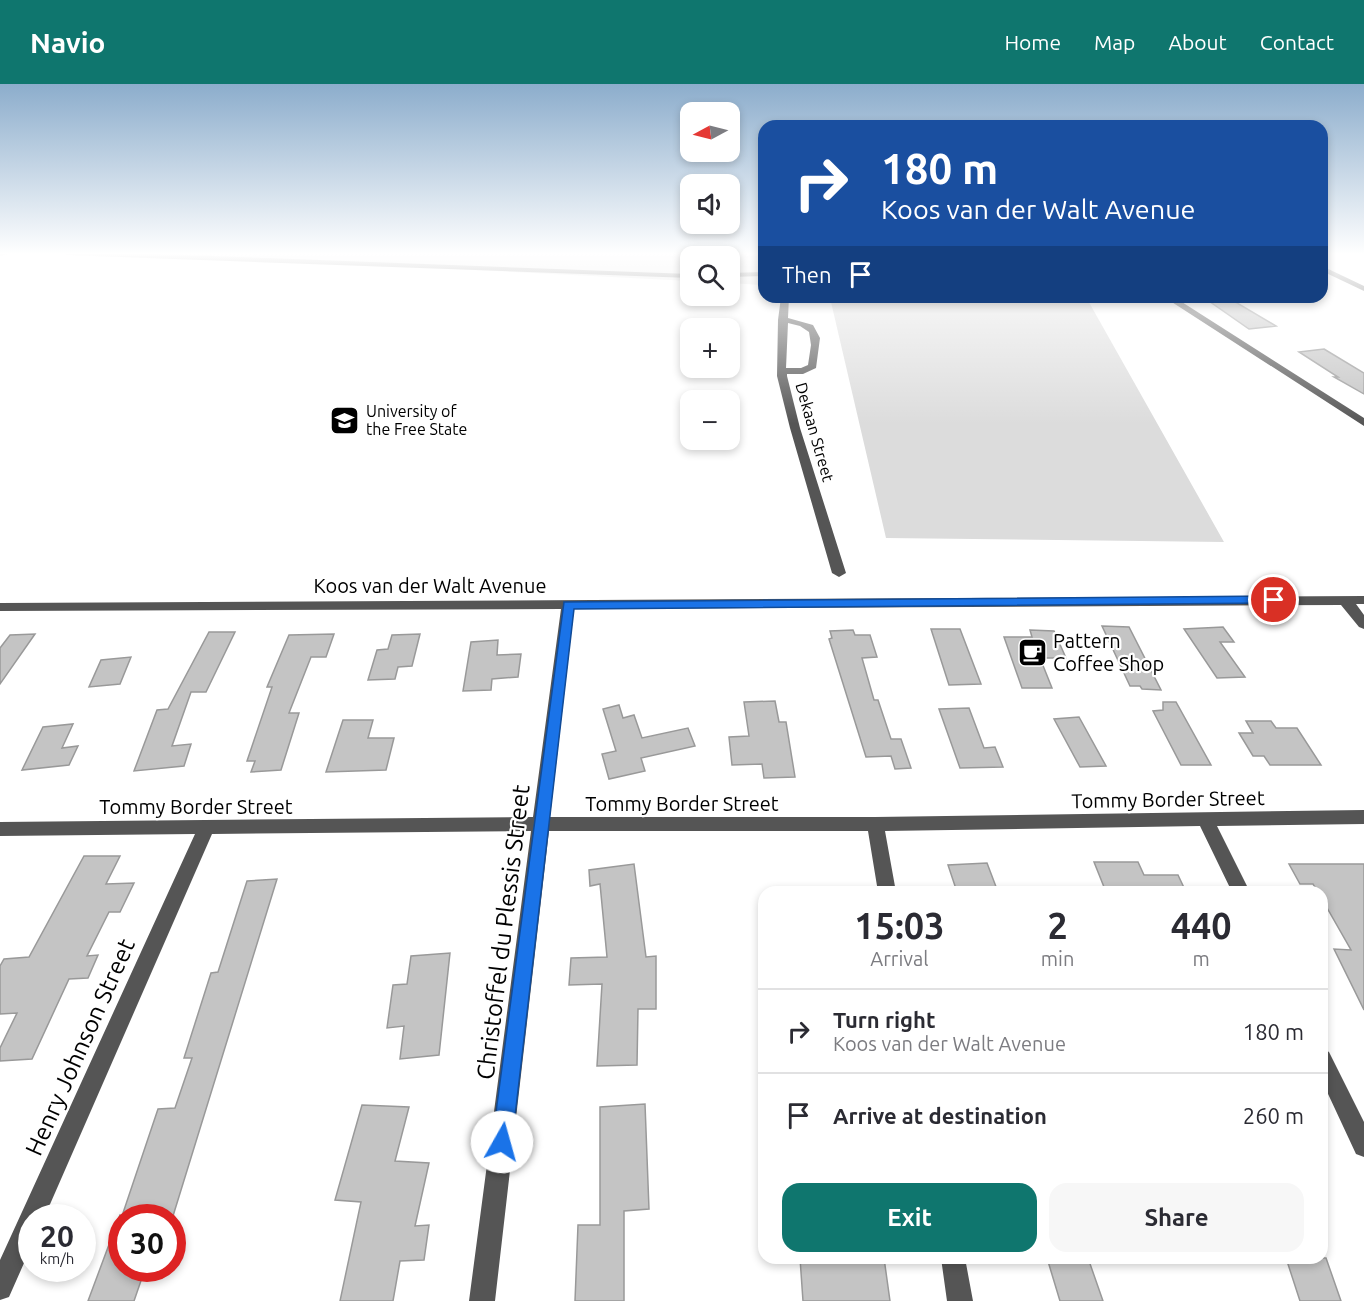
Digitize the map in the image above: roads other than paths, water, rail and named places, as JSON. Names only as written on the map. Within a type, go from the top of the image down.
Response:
[{"type":"street","name":"Dekaan Street","points":[[783,310],[782,371],[795,428],[839,573]]},
{"type":"street","points":[[1188,310],[1364,423]]},
{"type":"street","points":[[782,320],[801,322],[811,327],[814,331],[815,348],[813,366],[809,369],[782,371]]},
{"type":"street","points":[[1345,600],[1364,624]]},
{"type":"street","name":"Koos van der Walt Avenue","points":[[0,607],[393,603],[568,605],[1364,600]]},
{"type":"street","name":"Christoffel du Plessis Street","points":[[482,1301],[543,824],[568,605]]},
{"type":"street","name":"Tommy Border Street","points":[[0,829],[543,824],[875,824],[1364,817]]},
{"type":"street","points":[[1205,819],[1238,886]]},
{"type":"street","points":[[875,824],[886,886]]},
{"type":"street","name":"Henry Johnson Street","points":[[0,1288],[207,827]]},
{"type":"street","points":[[1328,1071],[1364,1146]]},
{"type":"street","points":[[954,1264],[960,1301]]},
{"type":"place","name":"University of the Free State","points":[[345,420]]},
{"type":"place","name":"Pattern Coffee Shop","points":[[1032,652]]}]
